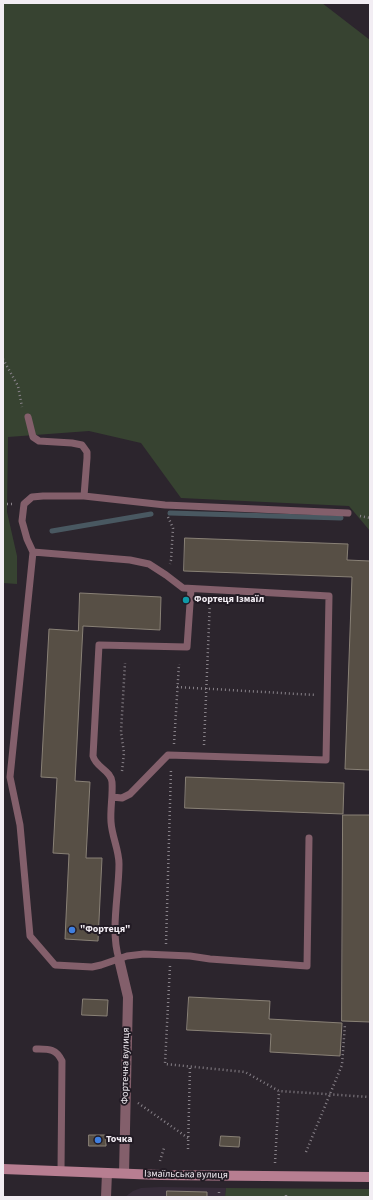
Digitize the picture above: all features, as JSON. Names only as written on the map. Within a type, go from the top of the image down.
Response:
[{"type":"street","name":"Фортечна вулиця","points":[[119,959],[128,997],[124,1173]]},
{"type":"street","name":"Ізмаїльська вулиця","points":[[3,1169],[160,1175],[370,1177]]},
{"type":"street","points":[[106,1197],[107,1173]]},
{"type":"lane","points":[[26,414],[33,437],[39,441],[82,445],[86,452],[87,458],[84,496]]},
{"type":"lane","points":[[309,838],[307,966],[210,959],[190,956],[135,954],[101,966],[55,965],[30,936],[20,825],[10,777],[34,552],[27,539],[22,521],[24,504],[32,498],[43,496],[84,496],[165,505],[348,513]]},
{"type":"lane","points":[[34,552],[130,560],[149,564],[183,588],[329,596],[326,760],[168,755],[130,794],[122,798],[112,797]]},
{"type":"lane","points":[[119,959],[116,938],[119,864],[112,830],[112,782],[109,774],[97,764],[93,756],[99,645],[187,647],[191,589]]},
{"type":"lane","points":[[36,1049],[53,1051],[59,1055],[62,1061],[61,1171]]},
{"type":"path","points":[[3,359],[18,386],[26,414]]},
{"type":"path","points":[[165,505],[173,528],[171,560],[166,575]]},
{"type":"path","points":[[204,744],[210,595]]},
{"type":"path","points":[[122,771],[124,753],[121,732],[125,663]]},
{"type":"path","points":[[174,742],[179,664]]},
{"type":"path","points":[[177,687],[322,695]]},
{"type":"path","points":[[166,950],[171,763]]},
{"type":"path","points":[[170,960],[165,1064],[245,1072],[279,1091],[370,1097]]},
{"type":"path","points":[[306,1152],[342,1065],[345,1024]]},
{"type":"path","points":[[188,1149],[190,1067]]},
{"type":"path","points":[[275,1163],[279,1091]]},
{"type":"path","points":[[137,1102],[189,1138]]},
{"type":"path","points":[[160,1161],[164,1148]]},
{"type":"path","points":[[219,1190],[219,1197]]},
{"type":"shaded area","points":[[141,1188],[226,1188],[225,1197],[125,1197],[133,1191]]},
{"type":"green space","points":[[3,3],[322,3],[370,40],[370,531],[349,506],[181,498],[141,443],[89,431],[8,437],[7,512],[17,556],[17,584],[3,583]]},
{"type":"green space","points":[[226,1188],[370,1189],[370,1197],[225,1197]]},
{"type":"building","points":[[185,538],[348,544],[347,560],[370,561],[370,770],[345,769],[352,577],[184,571]]},
{"type":"building","points":[[80,593],[161,597],[160,630],[83,626],[75,781],[90,782],[86,858],[102,858],[98,941],[65,939],[69,854],[53,853],[57,778],[41,777],[49,629],[78,631]]},
{"type":"building","points":[[186,777],[344,783],[343,814],[185,808]]},
{"type":"building","points":[[343,815],[370,815],[370,1022],[342,1021]]},
{"type":"building","points":[[189,997],[270,1001],[269,1019],[342,1023],[340,1056],[270,1052],[271,1034],[187,1030]]},
{"type":"building","points":[[83,999],[108,1000],[107,1016],[82,1015]]},
{"type":"building","name":"Точка","points":[[89,1135],[106,1135],[106,1146],[89,1146]]},
{"type":"building","points":[[221,1136],[240,1137],[239,1147],[220,1146]]},
{"type":"building","points":[[167,1191],[207,1192],[207,1197],[167,1197]]},
{"type":"waterway","points":[[170,513],[341,518]]},
{"type":"waterway","points":[[52,531],[151,514]]},
{"type":"place","name":"Фортеця Ізмаїл","points":[[186,600]]},
{"type":"place","name":"\"Фортеця\"","points":[[72,930]]},
{"type":"place","name":"Точка","points":[[98,1140]]}]
